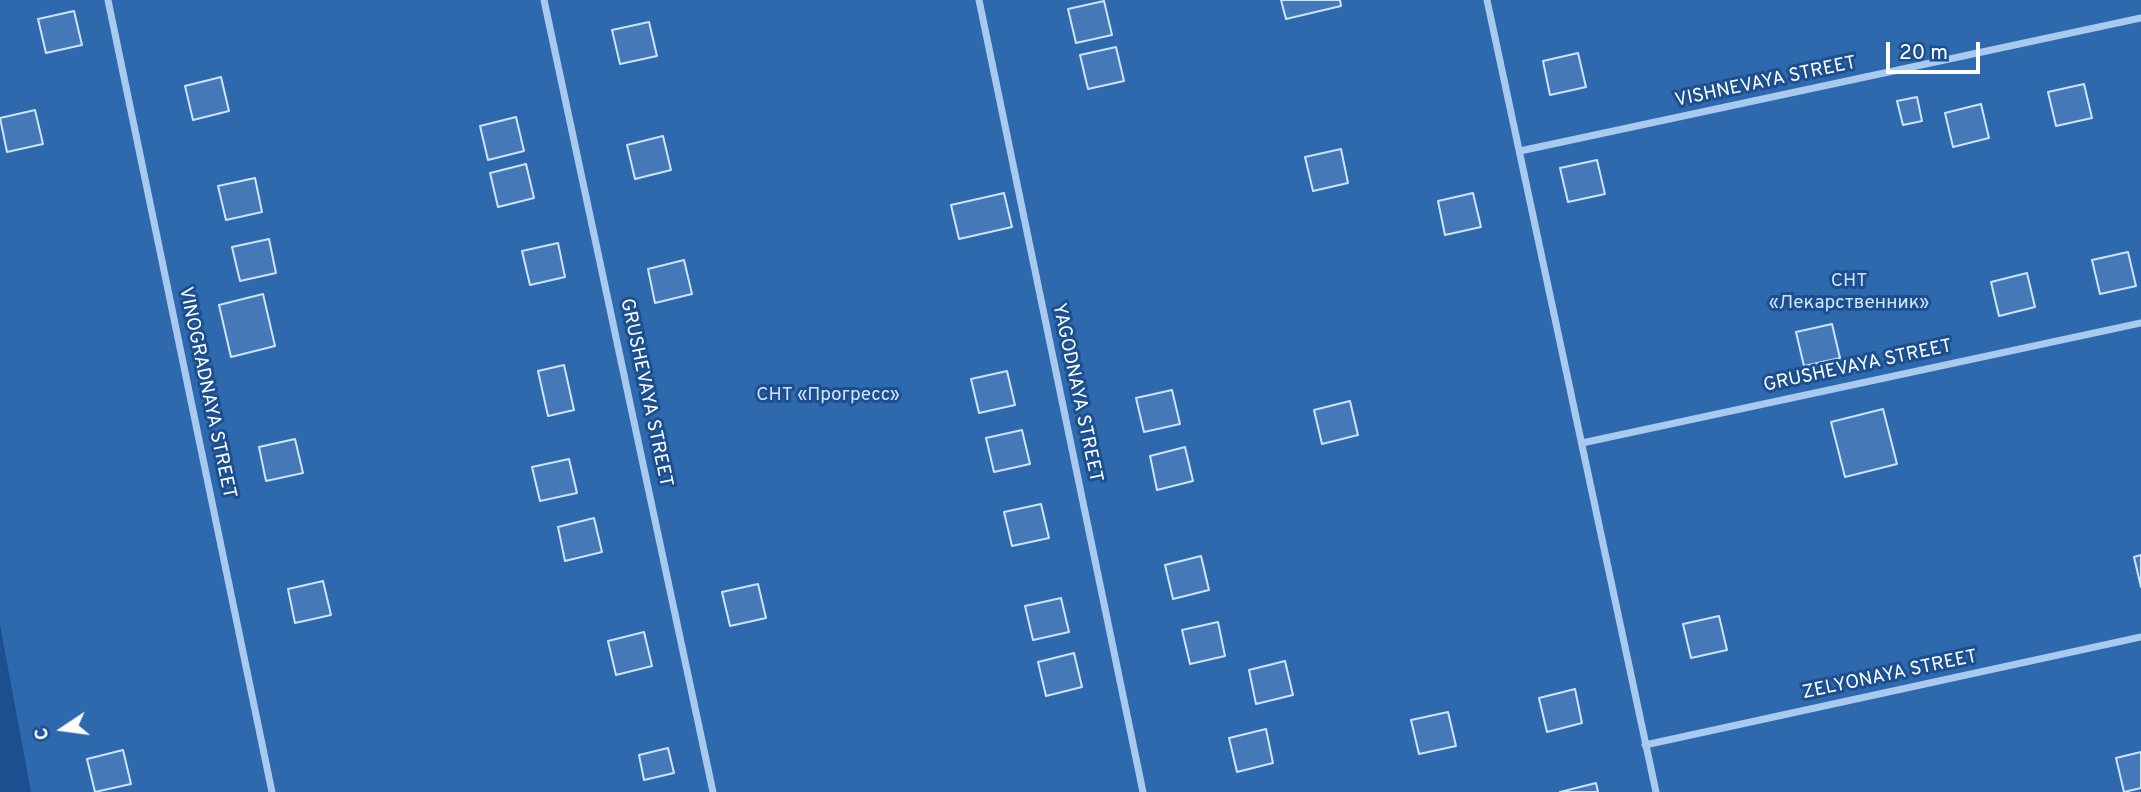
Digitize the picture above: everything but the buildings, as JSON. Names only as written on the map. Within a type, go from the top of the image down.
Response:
[{"type":"street","name":"VINOGRADNAYA STREET","points":[[108,0],[272,792]]},
{"type":"street","name":"GRUSHEVAYA STREET","points":[[544,0],[713,792]]},
{"type":"street","name":"YAGODNAYA STREET","points":[[979,0],[1143,792]]},
{"type":"street","points":[[1487,0],[1656,792]]},
{"type":"street","name":"VISHNEVAYA STREET","points":[[1520,151],[2141,18]]},
{"type":"street","name":"GRUSHEVAYA STREET","points":[[1582,443],[2141,323]]},
{"type":"street","name":"ZELYONAYA STREET","points":[[1645,745],[2141,637]]},
{"type":"green space","name":"СНТ «Прогресс»","points":[[0,0],[2141,0],[2141,792],[31,792],[0,625]]},
{"type":"park label","name":"СНТ «Лекарственник»","points":[[1849,293]]}]
